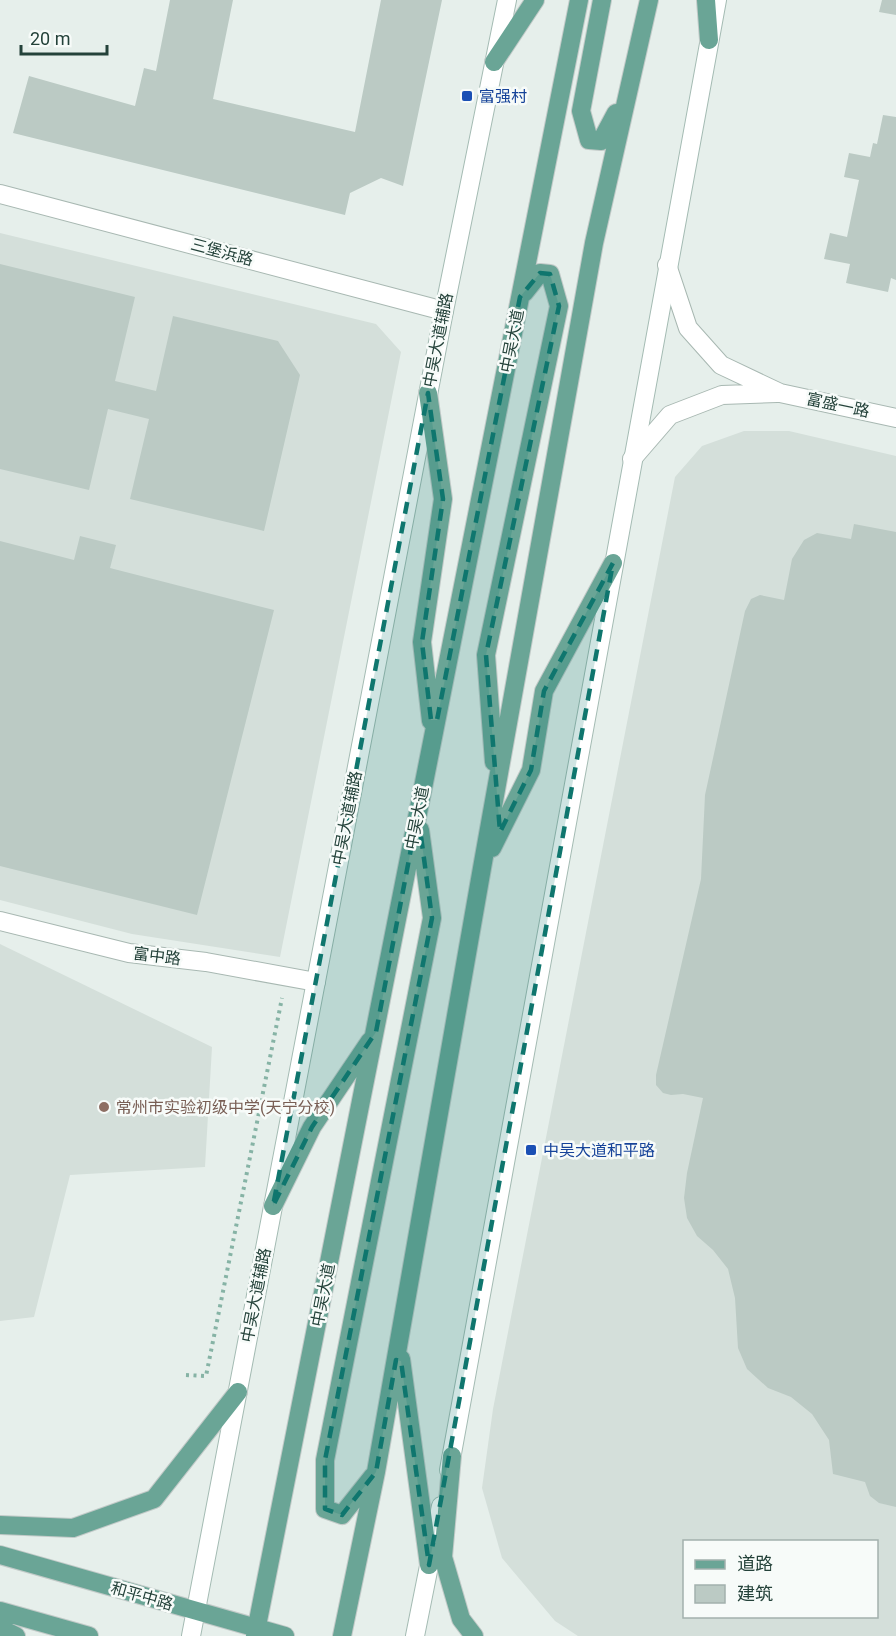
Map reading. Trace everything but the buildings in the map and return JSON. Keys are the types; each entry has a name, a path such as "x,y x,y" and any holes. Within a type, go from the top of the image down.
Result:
{"main road":[{"name":"中吴大道辅路","path":"191,1636 428,393 507,0"},
{"path":"494,62 536,0"},
{"name":"中吴大道","path":"255,1632 376,1032 579,0"},
{"path":"602,0 580,111 589,140 601,141 627,94"},
{"path":"342,1636 376,1472 594,243 650,0"},
{"path":"706,0 709,40"},
{"path":"414,1636 452,1456 717,0"},
{"name":"三堡浜路","path":"0,194 444,311"},
{"path":"667,265 688,328 721,365 780,393"},
{"path":"496,788 486,655 559,306 550,274 540,273 520,297"},
{"path":"428,393 442,499 422,642 433,739"},
{"path":"632,459 670,416 722,394 780,393"},
{"name":"富盛一路","path":"780,393 896,418"},
{"path":"482,868 531,770 543,691 613,563"},
{"path":"376,1472 342,1515 325,1509 325,1460 432,918 418,816"},
{"name":"富中路","path":"0,921 129,953 206,962 316,982"},
{"path":"273,1206 312,1127 376,1032"},
{"path":"399,1342 429,1565"},
{"path":"0,1526 73,1528 154,1499 238,1392"},
{"path":"452,1456 443,1557 461,1619 474,1636"},
{"name":"和平中路","path":"0,1555 196,1611 255,1632 285,1636"},
{"path":"0,1611 89,1636"},
{"path":"0,1628 16,1636"}],"path":[{"path":"186,1375 206,1376 282,994"}],"highlighted area":[{"path":"540,273 550,274 559,306 486,655 500,832 531,770 544,691 613,563 429,1565 401,1361 396,1360 376,1472 342,1515 325,1509 325,1460 432,918 420,829 415,828 376,1032 312,1127 273,1206 428,393 443,499 422,642 431,720 437,720 520,297"}],"shaded area":[{"path":"0,233 376,324 401,352 280,957 132,934 0,900"},
{"path":"744,431 789,431 896,456 896,1636 578,1636 555,1621 502,1558 482,1488 493,1409 675,477 702,446"},
{"name":"常州市实验初级中学(天宁分校)","path":"0,944 212,1047 205,1167 70,1175 34,1317 0,1321"}],"place":[{"name":"富强村","path":"467,96"},
{"name":"常州市实验初级中学(天宁分校)","path":"104,1107"},
{"name":"中吴大道和平路","path":"531,1150"}]}
